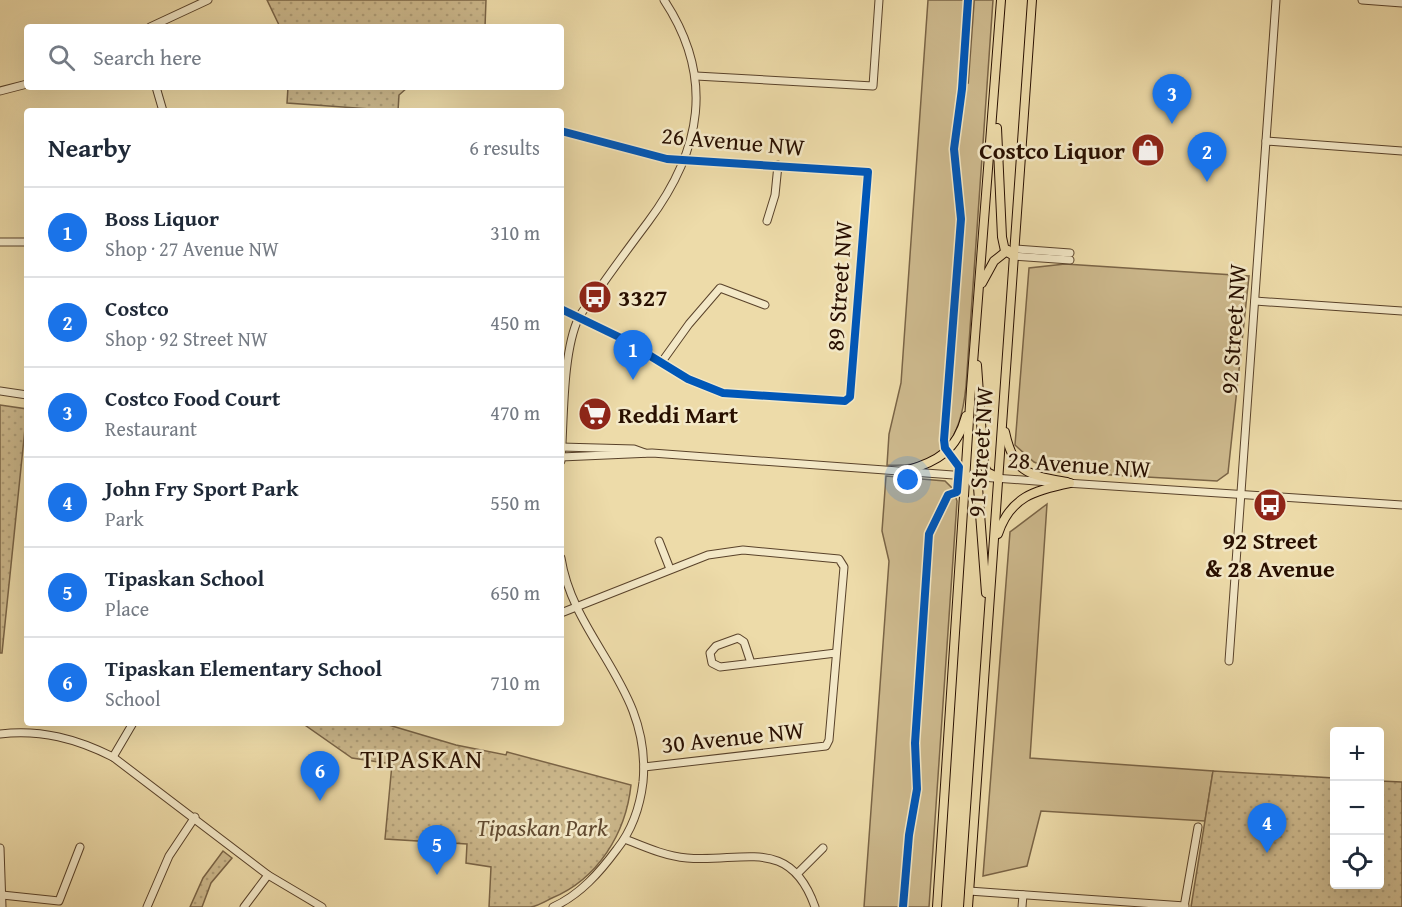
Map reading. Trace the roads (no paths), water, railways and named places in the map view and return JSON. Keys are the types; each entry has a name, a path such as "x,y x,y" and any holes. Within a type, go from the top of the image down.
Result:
{"main road":[{"name":"91 Street NW","path":"938,907 971,389 1001,0"},
{"name":"91 Street NW","path":"968,907 999,478 1011,252 1032,0"},
{"path":"977,315 986,273 1011,252 1002,237 995,89"},
{"path":"975,346 984,465 987,472 999,478"},
{"path":"905,471 932,463 948,452 964,425 971,389"},
{"path":"1002,421 1010,454 1020,468 1033,475 1070,483"},
{"path":"966,476 978,487 989,605"},
{"path":"993,548 1002,522 1012,505 1048,488 1070,483"}],"street":[{"path":"156,24 208,0"},
{"path":"564,418 567,374 579,317 650,219 685,160 696,122 696,76 688,45 678,20 664,0"},
{"path":"696,76 873,86 879,0"},
{"name":"92 Street NW","path":"1229,661 1276,0"},
{"path":"1362,0 1402,3"},
{"path":"0,91 24,85"},
{"path":"157,90 162,108"},
{"name":"26 Avenue NW","path":"564,132 667,159 868,172"},
{"path":"1266,141 1402,151"},
{"name":"26 Avenue NW","path":"767,221 775,195 778,165"},
{"name":"89 Street NW","path":"661,363 688,379 723,393 845,401 850,397 868,172"},
{"path":"0,242 24,242"},
{"path":"1011,252 1070,257"},
{"path":"564,310 661,363 689,324 720,288 765,305"},
{"path":"1255,301 1402,311"},
{"path":"0,391 24,395"},
{"name":"28 Avenue NW","path":"564,447 634,449 645,453"},
{"name":"28 Avenue NW","path":"564,457 645,453 1402,505"},
{"path":"659,541 670,568"},
{"path":"564,612 670,568 708,555 742,550 839,559 844,567 836,653 718,667 712,663 710,652 716,646 738,638 744,642 751,663"},
{"path":"553,907 564,902 600,872 625,839 642,796 644,766 641,736 629,698 578,608 564,572"},
{"name":"30 Avenue NW","path":"644,766 826,746 829,740 836,653"},
{"path":"113,757 131,726"},
{"path":"0,734 18,732 49,734 92,746 113,757 195,817 268,875 322,907"},
{"path":"147,907 169,856 195,817"},
{"path":"969,891 1185,906 1198,827"},
{"path":"625,839 673,857 698,859 740,855 764,857 798,873 814,904"},
{"path":"2,895 59,901 80,847"},
{"path":"0,848 2,907"},
{"path":"798,873 823,848"},
{"path":"244,907 268,875"},
{"path":"1022,907 1023,895"}],"waterway":[{"path":"968,83 974,0"}],"place":[{"name":"Costco Food Court","path":"1172,124"},
{"name":"Costco Liquor","path":"1148,150"},
{"name":"Costco","path":"1207,182"},
{"name":"3327","path":"595,297"},
{"name":"Boss Liquor","path":"633,380"},
{"name":"Reddi Mart","path":"595,414"},
{"name":"92 Street & 28 Avenue","path":"1270,505"},
{"name":"Tipaskan Elementary School","path":"320,801"},
{"name":"John Fry Sport Park","path":"1267,853"},
{"name":"Tipaskan School","path":"437,875"}],"district":[{"name":"TIPASKAN","path":"422,758"}],"park label":[{"name":"Tipaskan Park","path":"542,827"}]}
